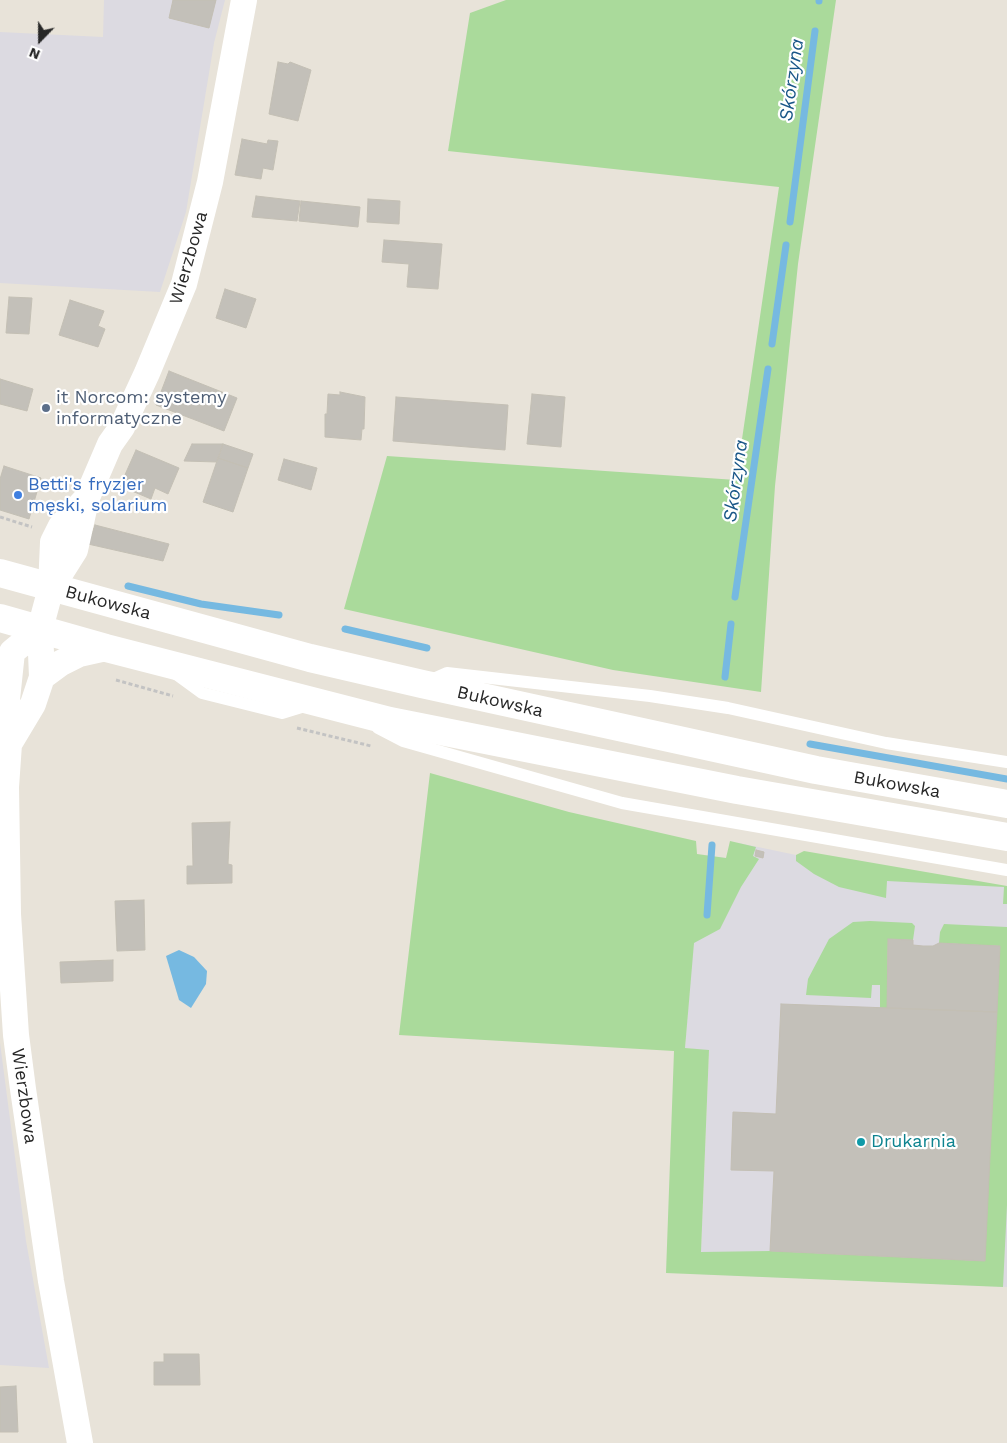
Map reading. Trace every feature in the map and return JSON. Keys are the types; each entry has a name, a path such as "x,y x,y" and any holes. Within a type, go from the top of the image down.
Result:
{"main road":[{"name":"Bukowska","path":"0,573 310,658 422,684 816,770 1007,804"},
{"name":"Bukowska","path":"0,618 106,648 347,711 737,790 1007,837"}],"street":[{"name":"Wierzbowa","path":"9,744 33,704 42,677 40,629 51,588 53,542 61,526 86,500 110,444 122,427 144,381 184,284 210,182 244,0"},
{"name":"Wierzbowa","path":"40,629 12,652 7,699 9,744 3,866 7,1001 16,1036 37,1192 80,1443"},
{"path":"42,677 79,654 106,648"}],"lane":[{"path":"422,684 447,673 650,696 728,708 886,743 1007,762"},
{"path":"347,711 403,742 606,799 1007,870"}],"path":[{"path":"0,517 40,530"},
{"path":"111,678 176,697"}],"shaded area":[{"path":"104,0 225,0 214,43 186,212 160,292 0,283 0,32 103,37"},
{"path":"739,843 796,855 1007,887 1007,1287 700,1274 709,1051 685,1048 700,855 726,858"},
{"path":"0,1043 26,1241 49,1368 0,1365"}],"green space":[{"path":"506,0 836,0 798,264 775,486 761,692 613,670 344,609 387,456 736,480 779,187 448,151 470,13"},
{"path":"430,773 569,812 696,841 697,854 726,858 730,841 756,847 753,856 759,859 741,887 720,929 694,943 685,1048 709,1050 701,1252 770,1251 984,1261 1000,946 939,943 940,932 944,924 1007,927 1007,1205 1003,1287 666,1273 674,1051 399,1035"},
{"path":"804,851 1007,886 1007,904 1003,904 1004,887 887,881 886,898 839,887 814,874 796,861 796,855"},
{"path":"853,922 912,923 915,926 913,940 888,939 887,1008 880,1008 880,985 872,985 871,998 806,995 808,979 829,939"}],"water":[{"path":"179,950 194,957 207,971 206,984 191,1008 179,1000 166,956"}],"building":[{"path":"173,0 216,0 209,28 169,18"},
{"path":"278,62 288,64 290,62 311,70 298,121 269,114"},
{"path":"242,139 267,144 268,140 278,141 273,170 263,168 261,179 235,175"},
{"path":"256,196 300,201 297,221 252,217"},
{"path":"368,199 400,201 399,224 367,222"},
{"path":"301,201 360,207 358,227 299,221"},
{"path":"384,240 442,244 438,289 407,287 409,264 382,262"},
{"path":"225,289 256,299 246,328 216,318"},
{"path":"9,297 32,298 29,334 6,333"},
{"path":"70,300 104,311 98,326 105,329 98,347 59,335"},
{"path":"169,371 237,398 224,431 156,405"},
{"path":"0,379 33,389 27,411 0,404"},
{"path":"340,392 365,397 364,429 362,429 361,440 325,437 325,414 327,414 328,394 340,395"},
{"path":"532,394 565,397 561,447 527,444"},
{"path":"396,397 508,405 505,450 393,441"},
{"path":"192,444 223,444 217,462 184,461"},
{"path":"223,444 253,454 248,468 218,458"},
{"path":"136,450 179,468 168,494 155,488 151,499 120,486"},
{"path":"218,458 248,468 233,512 203,502"},
{"path":"284,459 317,468 311,490 278,480"},
{"name":"Betti's fryzjer męski, solarium","path":"4,466 41,478 29,519 0,510 0,479"},
{"path":"95,525 169,544 163,561 88,544"},
{"path":"230,822 228,864 232,865 232,883 187,884 187,866 193,866 192,823"},
{"path":"756,850 764,852 763,858 755,856"},
{"path":"144,900 145,950 117,951 115,901"},
{"path":"888,939 913,940 913,945 923,946 933,946 939,943 1000,946 997,1012 887,1008"},
{"path":"113,960 113,981 61,983 60,962"},
{"name":"Drukarnia","path":"781,1004 997,1012 985,1261 770,1251 774,1171 731,1170 733,1112 776,1114"},
{"path":"164,1354 199,1354 200,1385 154,1385 154,1362 164,1362"},
{"path":"16,1386 18,1432 0,1432 0,1387"}],"waterway":[{"name":"Skórzyna","path":"790,222 815,31"},
{"name":"Skórzyna","path":"772,344 786,245"},
{"name":"Skórzyna","path":"735,597 768,369"},
{"path":"128,586 201,604 279,615"},
{"name":"Skórzyna","path":"725,677 731,624"},
{"path":"345,629 427,648"},
{"path":"810,744 1007,779"},
{"name":"Skórzyna","path":"707,915 712,845"}],"place":[{"name":"it Norcom: systemy informatyczne","path":"46,408"},
{"name":"Betti's fryzjer męski, solarium","path":"18,495"},
{"name":"Drukarnia","path":"861,1142"}]}
